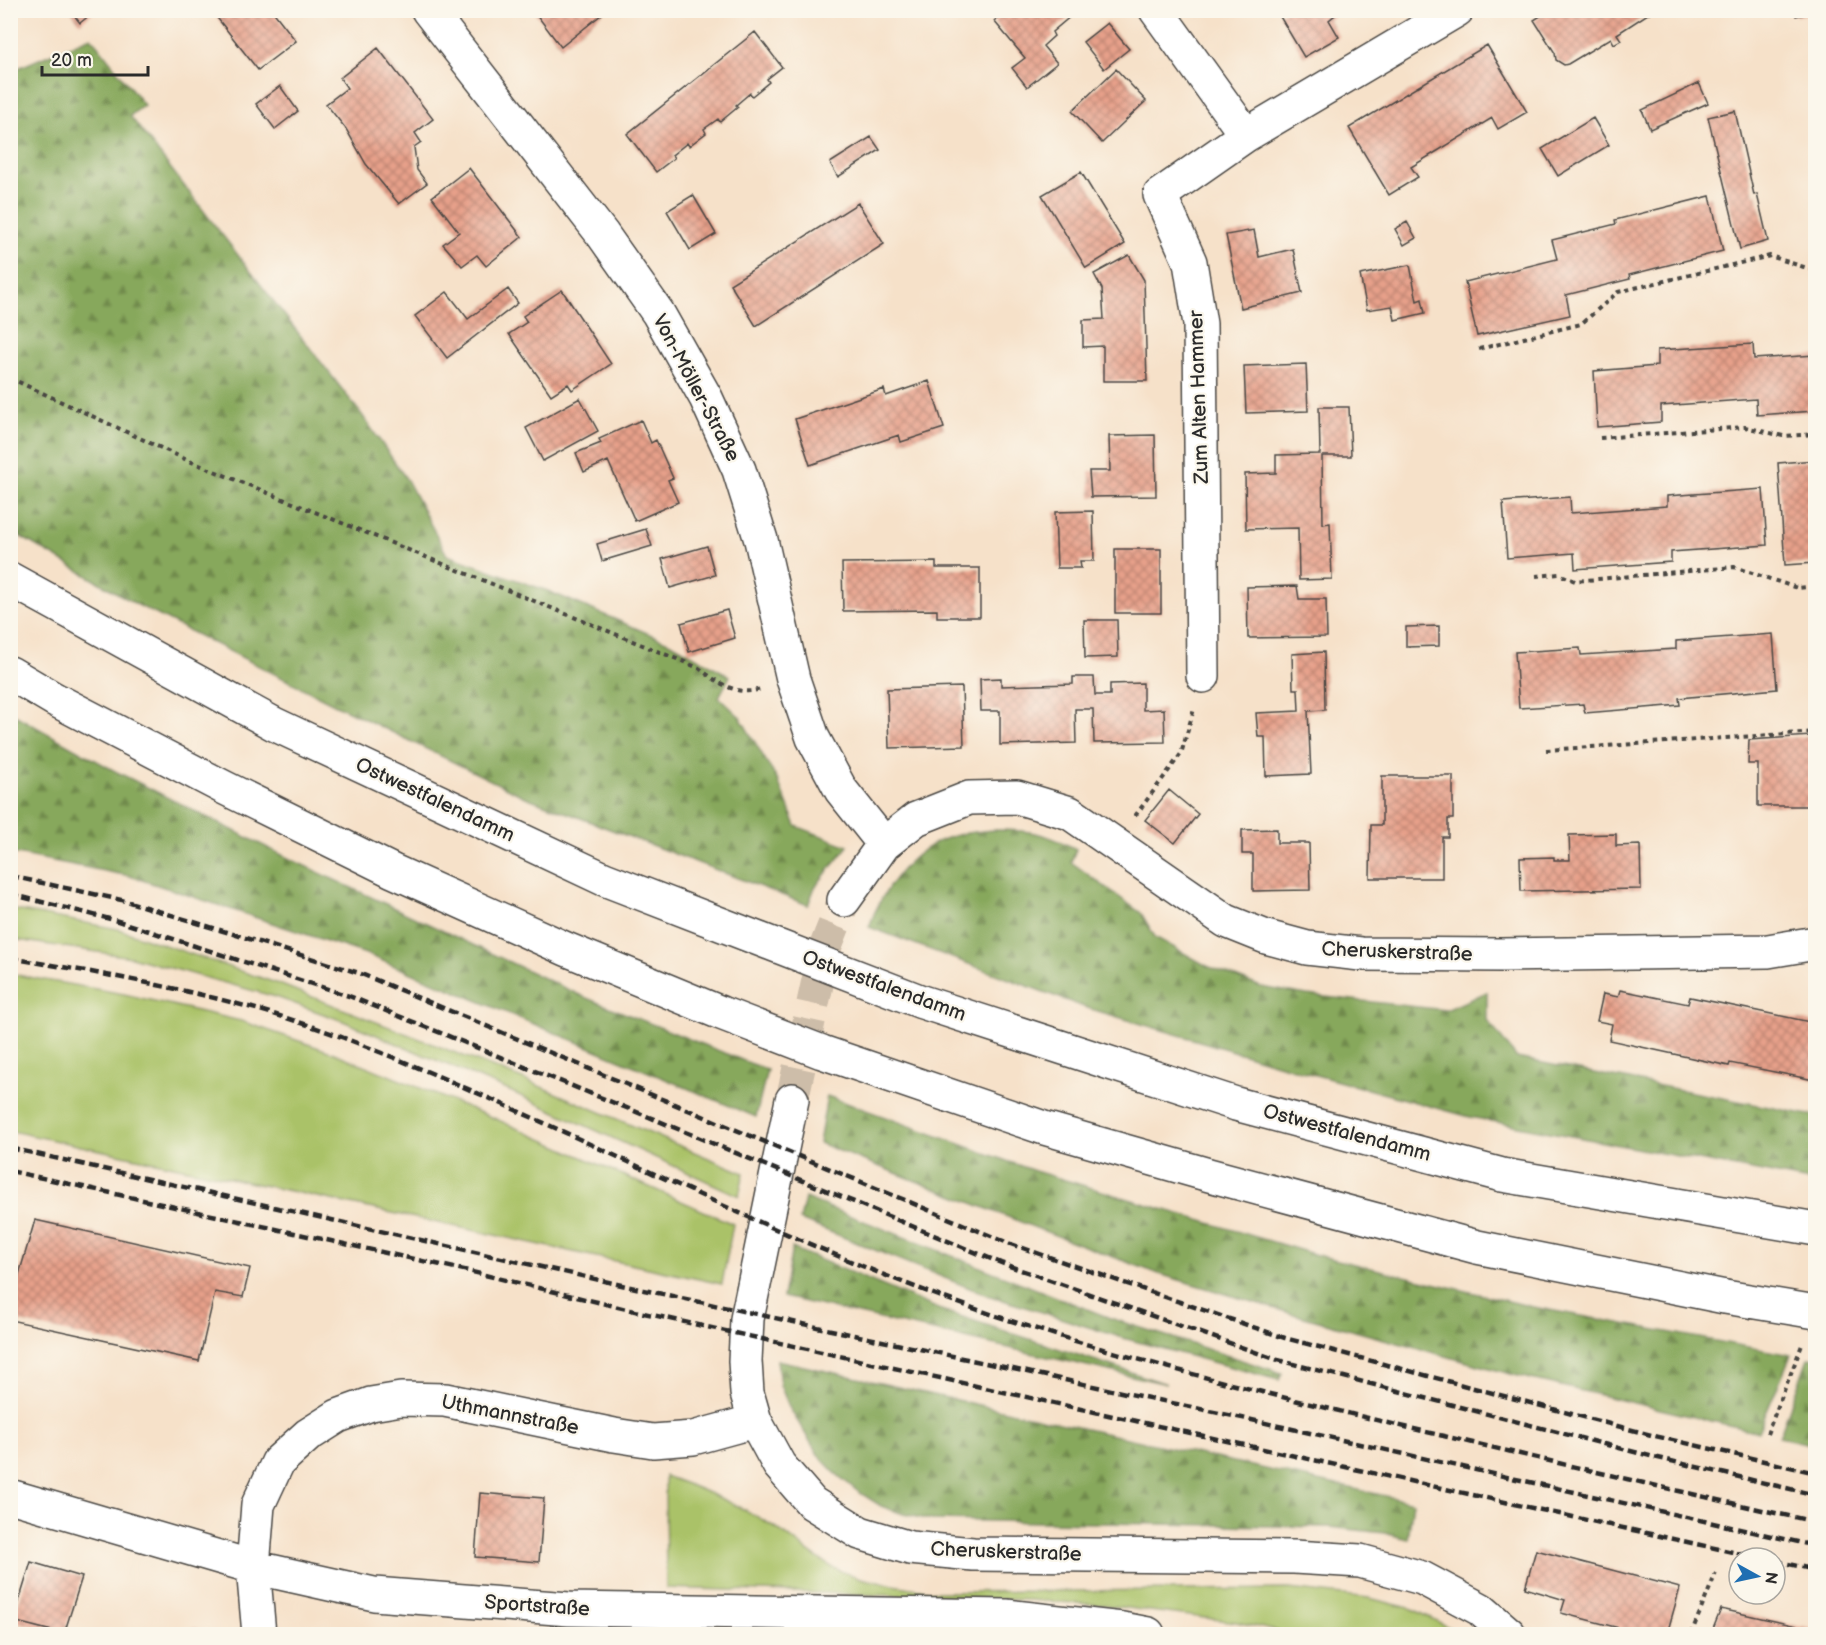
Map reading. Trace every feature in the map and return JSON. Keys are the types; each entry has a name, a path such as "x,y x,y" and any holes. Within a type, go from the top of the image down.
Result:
{"main road":[{"name":"Von-Möller-Straße","path":"428,10 603,235 658,313 706,398 739,470 761,540 793,679 813,738 841,790 884,844"},
{"path":"1156,10 1246,135"},
{"name":"Zum Alten Hammer","path":"1203,676 1200,324 1190,262 1160,195 1246,135 1457,10"},
{"name":"Ostwestfalendamm","path":"10,579 274,724 604,879 922,1002 1236,1104 1502,1175 1815,1229"},
{"path":"10,673 54,699 223,788 393,871 566,949 822,1052 1044,1128 1209,1175 1478,1247 1725,1297 1809,1326"},
{"name":"Cheruskerstraße","path":"844,900 884,844 916,819 969,798 1017,798 1070,813 1226,921 1266,937 1307,948 1361,954 1502,955 1768,951 1815,944"},
{"name":"Cheruskerstraße","path":"792,1100 747,1319 744,1361 747,1393 755,1421 779,1465 812,1503 860,1533 910,1548 974,1554 1294,1557 1360,1562 1422,1578 1480,1609 1509,1635"},
{"name":"Uthmannstraße","path":"259,1635 253,1567 258,1505 278,1462 308,1435 338,1416 371,1404 401,1399 445,1400 653,1441 693,1438 755,1421"},
{"name":"Sportstraße","path":"10,1496 253,1567 374,1594 569,1609 1006,1616 1122,1629 1148,1635"}],"path":[{"path":"1479,349 1581,324 1618,292 1770,256 1815,271"},
{"path":"10,378 187,460 699,668 717,682 735,690 756,691 793,679"},
{"path":"1600,438 1744,427 1783,436 1815,434"},
{"path":"1536,576 1559,573 1575,581 1734,567 1797,588 1815,586"},
{"path":"1114,844 1181,754 1203,676"},
{"path":"1545,750 1815,732"},
{"path":"1767,1434 1809,1326"},
{"path":"1691,1635 1716,1573"}],"green space":[{"path":"91,37 144,105 130,116 362,415 407,480 447,555 548,591 673,644 730,676 719,697 740,717 778,781 796,826 848,846 815,887 808,905 523,796 136,604 11,531 11,71"},
{"path":"11,713 115,771 290,859 584,997 767,1070 756,1117 366,954 130,876 11,853"},
{"path":"996,830 1038,834 1076,849 1071,862 1141,913 1155,937 1207,966 1261,987 1307,995 1446,1010 1487,992 1487,1020 1517,1058 1815,1116 1815,1182 1470,1117 1301,1071 1084,1007 869,927 881,899 890,886 911,861 923,851 956,835"},
{"path":"10,909 118,929 279,984 520,1078 744,1173 739,1196 512,1092 343,1021 276,997 131,957 11,939"},
{"path":"11,974 124,994 241,1021 334,1053 496,1119 733,1224 722,1284 11,1131"},
{"path":"827,1096 1035,1171 1317,1255 1533,1307 1791,1355 1758,1432 1518,1376 1293,1314 1159,1274 819,1143"},
{"path":"805,1198 1110,1318 1282,1373 1279,1380 1123,1338 987,1295 800,1220"},
{"path":"792,1248 941,1310 1167,1384 783,1297"},
{"path":"1808,1358 1815,1359 1815,1445 1779,1437"},
{"path":"777,1360 1413,1502 1408,1539 1384,1533 1329,1527 932,1520 903,1514 881,1506 857,1491 819,1456 790,1409 780,1385"},
{"path":"665,1476 747,1511 834,1568 884,1583 937,1592 1289,1589 1369,1598 1413,1609 1462,1634 1290,1634 1236,1622 1104,1605 1028,1600 666,1588"}],"building":[{"path":"70,10 96,10 80,23"},
{"path":"211,10 272,10 296,41 258,70"},
{"path":"533,10 607,10 561,47"},
{"path":"1006,10 1078,10 1052,32 1054,36 1043,46 1057,63 1027,87 1012,68 1025,58 994,21"},
{"path":"1286,10 1332,10 1335,15 1329,20 1339,37 1304,57 1279,15"},
{"path":"1550,10 1654,10 1617,34 1621,40 1614,44 1611,38 1564,65 1556,60 1555,53 1534,20"},
{"path":"1794,10 1816,10 1816,12 1796,16"},
{"path":"1107,23 1129,49 1104,69 1083,42"},
{"path":"755,32 782,67 767,79 769,82 752,96 750,93 720,122 718,119 704,129 706,133 689,146 687,143 672,155 674,158 656,172 627,134"},
{"path":"1487,45 1527,112 1498,129 1492,118 1411,167 1418,177 1389,195 1349,128"},
{"path":"378,48 433,119 415,133 421,142 414,147 417,170 427,183 399,204 366,164 346,129 326,104 347,88 340,78"},
{"path":"1116,69 1146,101 1102,143 1072,111"},
{"path":"1699,83 1708,103 1650,129 1642,110"},
{"path":"280,86 298,111 275,129 256,104"},
{"path":"1735,111 1754,195 1757,194 1768,241 1740,249 1708,117"},
{"path":"1593,118 1609,145 1558,176 1542,149"},
{"path":"871,137 880,150 838,177 830,163"},
{"path":"469,168 522,237 486,266 477,255 462,266 443,244 459,232 432,197"},
{"path":"1081,172 1125,244 1086,268 1042,195"},
{"path":"693,195 716,234 690,250 667,211"},
{"path":"1710,196 1723,251 1629,275 1630,279 1566,295 1570,315 1477,336 1465,282 1557,259 1552,240 1616,224 1615,220"},
{"path":"858,203 884,244 756,326 730,284"},
{"path":"1407,222 1416,238 1404,245 1395,229"},
{"path":"1254,230 1259,257 1293,249 1302,293 1241,308 1226,235"},
{"path":"1129,255 1144,280 1147,381 1103,381 1103,346 1083,347 1083,320 1104,319 1102,289 1094,274"},
{"path":"1410,265 1417,301 1422,299 1425,313 1395,320 1392,306 1367,310 1360,275"},
{"path":"508,289 518,303 447,358 415,316 447,292 468,319"},
{"path":"562,290 611,364 572,390 568,384 551,395 509,334 527,322 523,316"},
{"path":"1753,344 1754,359 1815,355 1815,411 1757,415 1756,399 1661,406 1661,422 1597,427 1594,371 1657,366 1657,350"},
{"path":"1306,364 1308,411 1246,413 1244,366"},
{"path":"929,381 944,428 901,442 899,435 810,465 795,419 884,389 886,396"},
{"path":"580,398 598,431 543,461 526,428"},
{"path":"1319,407 1349,407 1351,456 1322,456 1323,524 1330,523 1332,579 1299,580 1298,528 1246,529 1245,474 1276,473 1276,455 1320,454"},
{"path":"641,420 651,443 656,440 673,478 668,480 678,502 635,521 608,461 584,472 576,453 601,443 599,439"},
{"path":"1155,435 1156,496 1091,497 1089,471 1110,471 1109,436"},
{"path":"1815,460 1815,563 1785,565 1778,463"},
{"path":"1763,489 1767,545 1671,552 1671,562 1575,569 1574,553 1507,558 1503,502 1570,497 1571,513 1667,506 1667,496"},
{"path":"1093,511 1094,561 1080,561 1081,568 1057,568 1055,512"},
{"path":"646,529 652,546 602,561 597,544"},
{"path":"707,546 715,575 670,588 662,559"},
{"path":"1115,549 1161,549 1161,613 1115,613"},
{"path":"936,562 936,568 980,568 980,617 937,617 937,610 843,611 842,563"},
{"path":"1297,586 1299,599 1326,599 1327,637 1248,638 1247,587"},
{"path":"727,610 735,638 689,652 681,623"},
{"path":"1084,620 1117,620 1118,657 1085,658"},
{"path":"1439,626 1439,646 1406,647 1406,627"},
{"path":"1773,634 1777,689 1679,698 1680,705 1585,713 1583,704 1519,708 1515,652 1580,648 1581,655 1676,649 1676,641"},
{"path":"1324,652 1325,710 1308,711 1311,774 1266,776 1265,737 1258,737 1256,713 1299,711 1298,689 1293,689 1292,654"},
{"path":"1073,677 1094,677 1095,695 1110,695 1110,684 1143,683 1143,710 1164,709 1165,742 1094,743 1093,709 1075,709 1076,743 1000,745 1000,711 981,711 980,679 1001,678 1001,686 1073,684"},
{"path":"962,687 964,746 889,748 887,689"},
{"path":"1812,736 1811,764 1815,764 1815,806 1758,806 1758,764 1748,764 1749,740"},
{"path":"1382,776 1453,776 1453,819 1448,819 1448,837 1442,837 1442,878 1370,878 1371,825 1382,825"},
{"path":"1169,790 1198,814 1175,843 1145,820"},
{"path":"1277,829 1277,843 1309,843 1310,890 1253,891 1253,854 1242,854 1242,830"},
{"path":"1616,834 1616,846 1640,845 1641,889 1521,891 1520,858 1554,857 1554,860 1570,860 1569,835"},
{"path":"1620,990 1688,1004 1690,997 1815,1023 1814,1080 1730,1063 1729,1066 1609,1040 1612,1024 1597,1021 1603,994 1618,997"},
{"path":"35,1220 250,1268 243,1297 215,1292 199,1361 10,1320 10,1305"},
{"path":"480,1493 544,1498 539,1562 475,1557"},
{"path":"1536,1550 1680,1588 1667,1634 1642,1634 1561,1613 1565,1600 1525,1588"},
{"path":"31,1562 82,1577 64,1634 13,1621"},
{"path":"1721,1609 1815,1630 1815,1634 1711,1634"},
{"path":"198,1628 198,1634 154,1634 154,1633"},
{"path":"596,1632 652,1632 652,1634 596,1634"}],"tunnel":[{"path":"792,1100 825,948 844,900"}],"railway":[{"path":"10,876 126,901 359,973 1008,1243 1285,1338 1655,1436 1816,1473"},
{"path":"10,894 118,921 349,996 1001,1263 1278,1360 1654,1457 1816,1495"},
{"path":"10,958 137,981 221,1000 263,1011 344,1038 494,1100 715,1202 863,1267 995,1316 1052,1334 1281,1397 1816,1522"},
{"path":"10,1148 644,1290 1261,1422 1816,1546"},
{"path":"10,1171 464,1270 639,1312 1727,1551"},
{"path":"1787,1564 1816,1570"}]}
